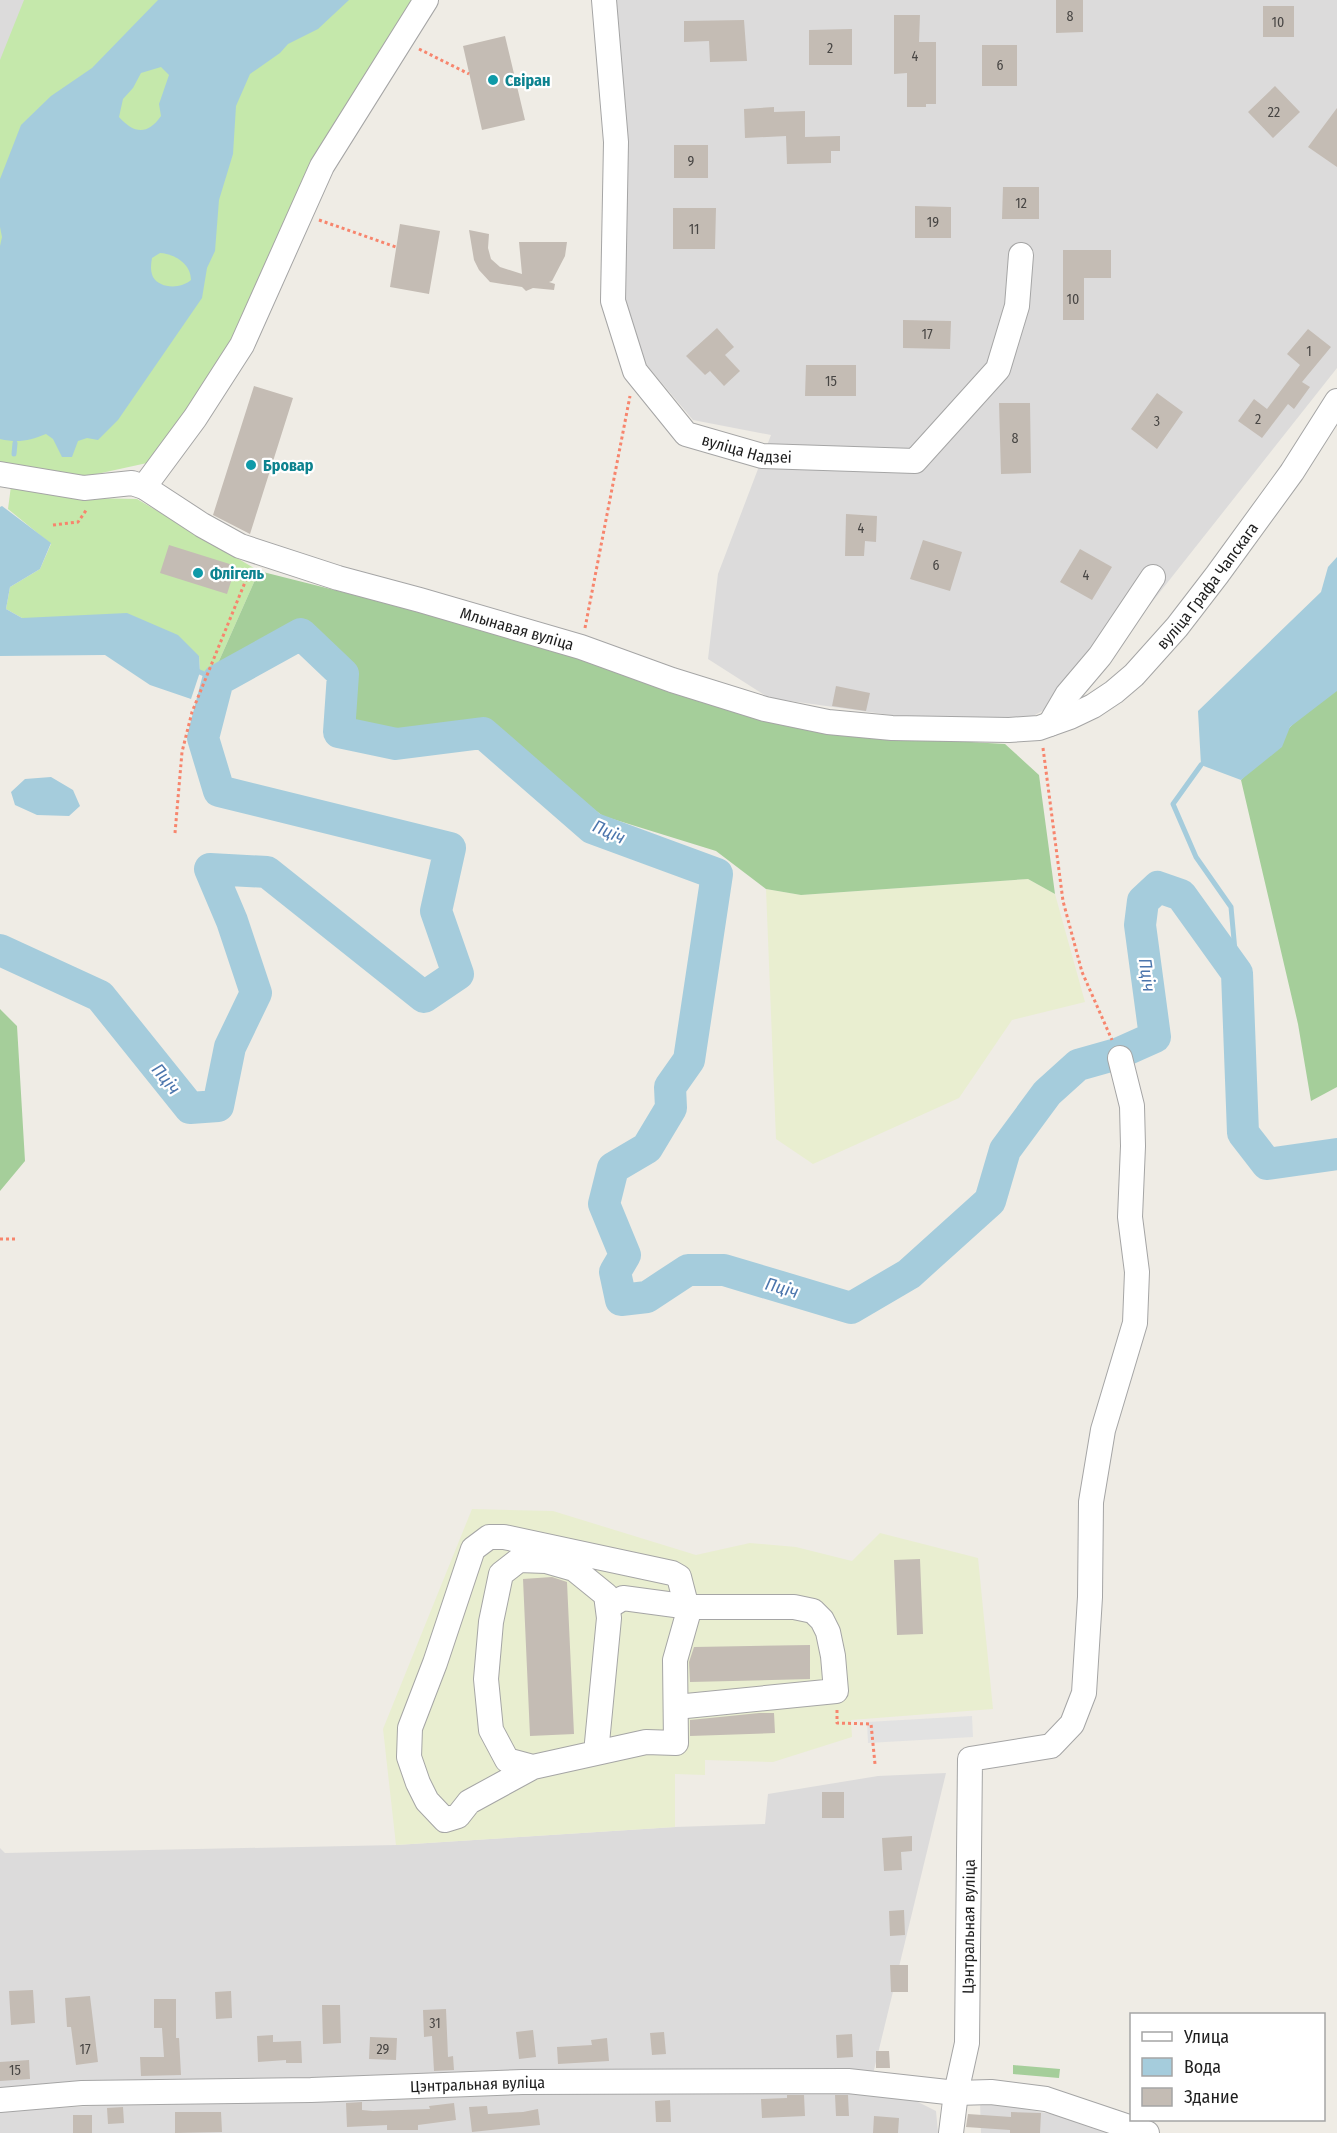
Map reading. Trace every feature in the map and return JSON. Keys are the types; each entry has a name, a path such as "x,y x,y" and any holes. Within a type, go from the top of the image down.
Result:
{"street":[{"path":"144,487 195,418 242,345 322,166 426,0"},
{"name":"вуліца Надзеі","path":"604,0 616,142 613,301 635,371 686,434 762,456 915,461 998,369 1017,306 1021,255"},
{"name":"вуліца Графа Чапскага","path":"1045,726 1092,706 1114,692 1134,675 1163,643 1217,575 1292,472 1337,401"},
{"name":"Млынавая вуліца","path":"5,475 84,488 132,483 144,487 202,525 240,546 338,578 581,647 672,680 765,709 828,722 892,728 957,730 1045,726"},
{"path":"1045,726 1067,695 1100,656 1153,577"},
{"name":"Цэнтральная вуліца","path":"951,2133 966,2043 970,1759 1051,1746 1072,1724 1084,1693 1090,1597 1092,1502 1103,1430 1135,1323 1137,1272 1131,1217 1132,1106 1117,1053"},
{"path":"489,1537 504,1537 672,1573 679,1577 686,1604 690,1607 675,1659 676,1743 646,1742 533,1767 469,1802 458,1816 445,1820 427,1801 409,1757 410,1728 435,1663 473,1549 489,1537"},
{"path":"533,1767 507,1760 491,1730 486,1679 491,1622 501,1574 519,1560 546,1561 574,1569 606,1595 609,1618 596,1753"},
{"path":"608,1607 623,1598 690,1607 794,1606 813,1611 822,1620 828,1632 833,1656 836,1691 676,1707"},
{"name":"Цэнтральная вуліца","path":"0,2100 82,2093 311,2090 522,2082 848,2080 956,2093 991,2092 1046,2098 1147,2133"}],"path":[{"path":"402,39 469,74"},
{"path":"301,214 396,247"},
{"path":"581,647 635,371"},
{"path":"53,525 78,522 91,502 94,488"},
{"path":"175,833 182,752 192,712 257,551"},
{"path":"1045,726 1044,748 1063,901 1082,972 1117,1053"},
{"path":"0,1239 17,1239"},
{"path":"837,1711 837,1723 871,1724 875,1764"}],"shaded area":[{"path":"0,0 31,0 0,130"},
{"path":"612,0 1337,0 1337,368 1092,678 1051,706 1019,724 948,723 769,698 708,659 718,574 771,435 693,420 644,362 624,297"},
{"path":"972,1716 973,1737 868,1743 867,1722"},
{"path":"946,1773 873,2074 0,2092 0,1848 5,1853 396,1845 675,1827 765,1824 768,1794 878,1776"},
{"path":"847,2090 902,2094 936,2111 938,2133 0,2133 0,2111 164,2102 451,2093"},
{"path":"980,2101 1095,2122 1122,2133 981,2133"}],"green space":[{"path":"24,0 419,0 237,339 196,401 147,463 83,477 0,464 0,60"},
{"path":"11,486 85,498 137,499 259,571 215,670 200,672 199,656 22,618 6,609 10,587 40,569 51,544 8,509"},
{"path":"259,571 577,651 884,737 1005,744 1039,775 1055,894 1028,879 801,895 766,889 716,851 603,816 484,729 397,740 345,728 351,675 301,630 221,674 215,670"},
{"path":"1337,684 1337,1087 1311,1101 1298,1024 1241,780 1290,727"},
{"path":"1028,879 1055,894 1085,1002 1012,1020 959,1098 813,1164 776,1139 766,889 801,895"},
{"path":"0,1009 17,1026 25,1161 0,1191"},
{"path":"472,1509 553,1511 696,1555 750,1543 796,1547 852,1561 880,1533 978,1558 993,1709 851,1720 852,1737 773,1762 705,1760 705,1775 675,1774 675,1827 396,1845 383,1729"},
{"path":"1013,2065 1060,2069 1059,2078 1013,2074"}],"water":[{"path":"158,0 349,0 318,29 288,44 280,53 250,74 236,106 233,154 219,200 215,251 207,268 202,298 118,420 98,440 87,438 78,441 72,457 62,457 53,439 46,434 23,441 0,439 0,246 2,237 0,179 21,125 51,96 92,68","holes":["161,67 169,75 159,104 161,116 146,129 130,127 119,117 123,99 133,88 141,73","160,253 171,255 181,261 188,269 191,280 176,286 165,286 156,281 152,274 151,263 152,258"]},
{"path":"2,506 51,543 40,569 10,587 6,609 22,618 127,613 178,635 199,656 200,672 191,699 150,685 105,655 0,656 0,507"},
{"path":"1337,557 1337,691 1290,727 1282,747 1241,780 1201,765 1198,711 1321,592 1328,567"},
{"path":"51,777 73,790 80,806 69,816 37,815 15,805 11,792 25,779"}],"building":[{"path":"1056,0 1083,0 1083,32 1056,33"},
{"path":"1263,6 1294,6 1294,37 1263,37"},
{"path":"894,15 920,15 919,42 936,42 936,104 926,104 926,107 907,107 907,73 894,74"},
{"path":"744,20 747,61 710,62 709,41 684,42 684,21"},
{"path":"852,29 852,65 809,65 809,30"},
{"path":"505,36 525,120 482,130 463,46"},
{"path":"982,45 1017,45 1017,86 982,86"},
{"path":"1275,86 1300,112 1273,138 1248,112"},
{"path":"774,107 774,112 805,111 805,137 840,136 840,151 831,151 831,163 787,164 786,136 745,138 744,109"},
{"path":"1337,108 1337,167 1308,147"},
{"path":"674,145 708,145 708,178 674,178"},
{"path":"1003,187 1039,187 1039,219 1002,219"},
{"path":"915,206 951,207 951,238 915,238"},
{"path":"673,208 716,208 715,249 673,249"},
{"path":"400,224 440,231 429,294 390,287"},
{"path":"469,230 489,234 488,248 491,259 500,267 522,274 519,242 567,242 565,256 552,281 549,282 555,284 554,290 533,288 526,291 522,287 490,282 479,270 474,260"},
{"path":"1063,250 1111,250 1111,278 1084,278 1084,320 1063,320"},
{"path":"903,320 951,321 950,349 903,348"},
{"path":"717,328 734,347 725,355 740,371 724,386 710,371 705,375 686,356"},
{"path":"1308,329 1331,347 1302,382 1310,387 1294,409 1288,404 1262,438 1238,421 1254,399 1267,409 1300,365 1287,354"},
{"path":"806,365 856,365 856,396 805,396"},
{"path":"254,386 293,398 250,534 213,515"},
{"path":"1157,393 1183,412 1157,449 1131,429"},
{"path":"999,403 1030,403 1031,473 1001,474"},
{"path":"846,514 877,516 876,542 865,541 864,556 845,556"},
{"path":"923,540 962,552 950,591 910,579"},
{"path":"169,545 236,566 227,594 160,573"},
{"path":"1080,549 1112,567 1092,600 1060,582"},
{"path":"836,686 870,693 866,711 832,706"},
{"path":"920,1559 923,1634 897,1635 894,1560"},
{"path":"552,1577 567,1582 574,1734 530,1736 523,1579"},
{"path":"810,1645 810,1679 690,1682 689,1662 694,1647"},
{"path":"774,1713 775,1733 690,1736 690,1720"},
{"path":"822,1792 844,1792 844,1818 822,1818"},
{"path":"912,1836 912,1851 901,1852 902,1870 884,1871 882,1838"},
{"path":"904,1910 905,1935 890,1936 889,1911"},
{"path":"890,1965 908,1965 908,1992 891,1992"},
{"path":"33,1990 35,2023 11,2025 9,1991"},
{"path":"231,1991 232,2018 216,2019 215,1992"},
{"path":"90,1996 98,2062 76,2065 71,2027 67,2027 65,1998"},
{"path":"154,1999 176,1999 176,2038 179,2038 181,2075 141,2076 140,2057 164,2057 162,2028 154,2028"},
{"path":"322,2005 340,2005 341,2043 323,2044"},
{"path":"446,2009 448,2057 453,2056 454,2070 434,2071 432,2036 424,2037 423,2010"},
{"path":"533,2030 536,2057 519,2059 516,2032"},
{"path":"664,2032 666,2054 652,2055 650,2033"},
{"path":"852,2034 853,2057 837,2058 836,2035"},
{"path":"273,2035 273,2042 301,2041 302,2063 286,2063 286,2060 258,2062 257,2036"},
{"path":"370,2037 397,2038 396,2060 369,2059"},
{"path":"607,2038 609,2061 558,2064 557,2047 592,2045 591,2040"},
{"path":"876,2051 889,2051 890,2068 876,2068"},
{"path":"29,2060 30,2079 0,2081 0,2062"},
{"path":"787,2095 804,2095 805,2116 762,2118 761,2099 787,2098"},
{"path":"835,2095 848,2095 849,2116 836,2116"},
{"path":"670,2100 671,2122 656,2122 655,2101"},
{"path":"362,2102 362,2110 373,2111 430,2109 429,2106 454,2103 456,2120 418,2125 418,2130 387,2130 387,2125 347,2127 346,2103"},
{"path":"487,2106 488,2114 538,2109 540,2125 472,2132 469,2107"},
{"path":"123,2107 124,2123 108,2124 107,2108"},
{"path":"175,2112 221,2112 222,2132 175,2133"},
{"path":"1011,2112 1041,2113 1040,2133 1010,2133 1010,2130 966,2127 968,2114 1011,2117"},
{"path":"73,2115 92,2115 92,2133 73,2133"},
{"path":"874,2116 899,2118 898,2133 873,2133"}],"waterway":[{"path":"14,454 15,443"},
{"name":"Пціч","path":"0,950 100,996 190,1108 218,1106 230,1047 256,993 232,921 210,869 267,872 424,997 458,974 436,911 450,848 219,791 203,738 218,680 301,634 343,674 339,732 396,744 483,733 592,828 717,874 689,1060 670,1087 671,1108 647,1148 613,1168 604,1204 625,1255 615,1272 621,1300 647,1297 688,1270 724,1270 851,1308 909,1274 990,1201 1005,1150 1047,1093 1078,1065 1117,1054 1155,1037 1140,925 1143,901 1158,887 1181,895 1237,973 1243,1133 1267,1164 1337,1154"},
{"path":"195,670 218,680"},
{"path":"1201,765 1173,804 1196,857 1231,907 1237,973"}],"place":[{"name":"Свіран","path":"493,80"},
{"name":"Бровар","path":"251,465"},
{"name":"Флігель","path":"198,573"}]}
